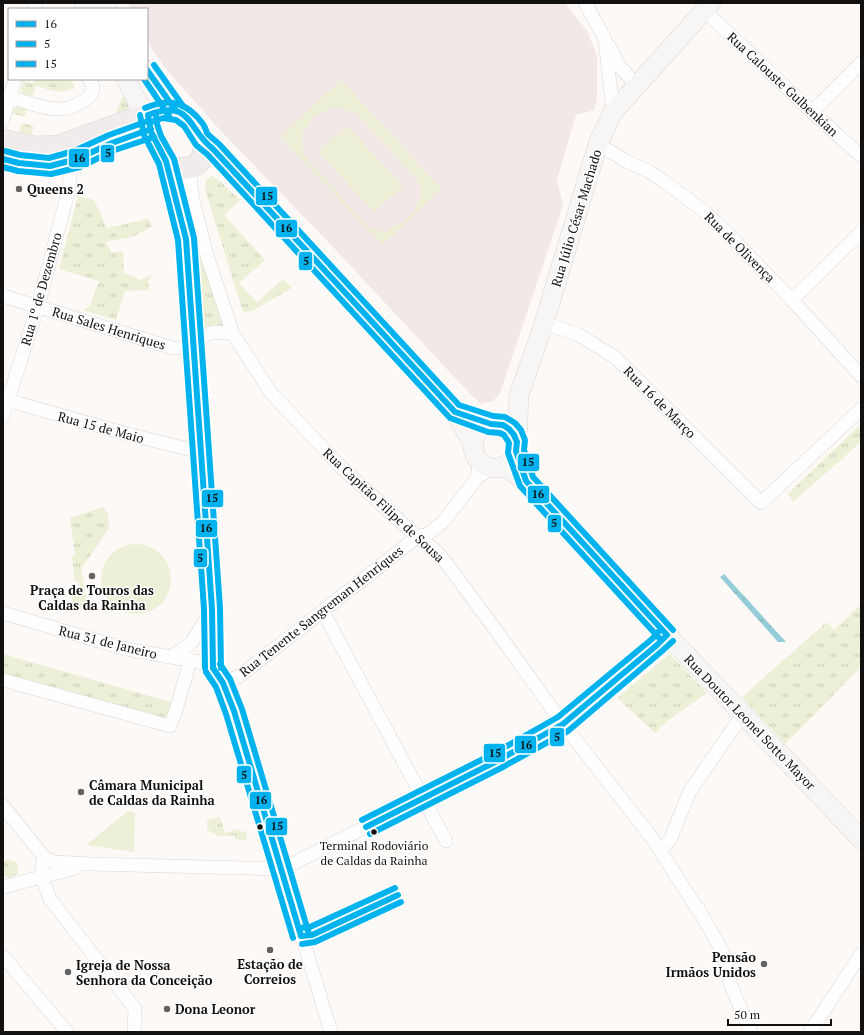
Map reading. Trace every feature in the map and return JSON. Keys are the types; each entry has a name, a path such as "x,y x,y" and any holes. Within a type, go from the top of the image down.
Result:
{"main road":[{"name":"Rua Júlio César Machado","path":"519,395 544,323 598,144 613,112 708,7"},
{"path":"148,71 176,111"},
{"path":"126,80 148,121 161,153 166,161 176,168 194,165 235,174"},
{"path":"3,159 19,163 50,166 71,160 148,121 162,110 182,113 199,132 203,144 202,156 194,165"},
{"path":"3,140 36,147 58,146 130,119 135,118 148,121"},
{"name":"Rua Doutor Leonel Sotto Mayor","path":"202,138 455,412 485,464 526,481 667,634 861,839"},
{"path":"493,424 519,395"},
{"path":"517,446 514,435 510,429 503,425 493,424 484,427 478,432 475,438 485,464 509,462 514,457 517,446 519,395"},
{"name":"Rua Doutor Leonel Sotto Mayor","path":"455,412 493,424"},
{"name":"Rua Doutor Leonel Sotto Mayor","path":"517,446 526,481"}],"street":[{"path":"585,3 620,67 630,78 642,81"},
{"name":"Rua Calouste Gulbenkian","path":"708,7 812,112 861,156"},
{"path":"605,39 613,112"},
{"path":"812,112 861,63"},
{"path":"3,120 15,80"},
{"path":"10,97 52,109 64,110 86,100 92,94 93,86 90,80"},
{"name":"Rua de Olivença","path":"598,144 626,161 648,171 704,212 727,233 792,300 861,376"},
{"name":"Rua 1º de Dezembro","path":"3,416 5,400 38,306 69,189 71,160"},
{"path":"166,161 186,239 212,609 213,668 223,683 234,711 331,1032"},
{"name":"Rua Capitão Filipe de Sousa","path":"194,165 193,201 208,259 233,334 271,393 340,466 417,537 435,550 444,560 563,724 660,850 699,911 724,955 731,986 751,1032"},
{"path":"792,300 861,232"},
{"name":"Rua Sales Henriques","path":"3,296 173,348 193,348"},
{"name":"Rua 16 de Março","path":"544,323 579,335 616,358 761,503 861,409"},
{"path":"193,348 204,336 217,331 233,334"},
{"name":"Rua 15 de Maio","path":"5,400 120,432 200,452"},
{"name":"Rua Tenente Sangreman Henriques","path":"223,683 241,675 417,537 428,534 443,522 485,464"},
{"path":"170,657 184,649 192,642 212,609"},
{"path":"323,612 446,841"},
{"name":"Rua 31 de Janeiro","path":"3,613 126,649 190,661 213,668"},
{"path":"3,806 44,857 54,862 282,869 524,747 563,724 657,645 667,634"},
{"path":"3,680 170,726 190,661"},
{"path":"660,850 670,840 690,791 743,714"},
{"path":"44,857 41,876 50,898 120,988 134,1009 134,1032"},
{"path":"3,887 90,864"},
{"path":"812,1031 861,954"},
{"path":"3,956 68,1032"}],"shaded area":[{"path":"127,3 565,3 587,31 597,56 597,100 594,110 576,115 557,180 563,205 500,393 493,401 481,404 472,396 332,246 219,129 166,69 148,43 148,8 130,8"}],"green space":[{"path":"35,80 71,80 74,88 59,91 36,86 33,96 22,95 21,91 23,81 33,84"},
{"path":"341,80 442,189 382,245 280,136","holes":["336,107 355,113 416,177 422,193 414,211 403,222 385,232 368,227 303,154 302,134 313,117"]},
{"path":"122,97 128,97 131,104 124,114 119,115 116,110"},
{"path":"20,105 27,107 25,117 11,113 14,108"},
{"path":"24,123 34,127 30,137 18,134"},
{"path":"347,126 403,186 374,212 318,152"},
{"path":"212,176 221,182 240,200 224,215 265,260 239,283 257,302 283,279 292,288 252,311 243,312 205,189 206,180"},
{"path":"172,178 183,180 225,326 204,327 197,330"},
{"path":"78,196 94,200 107,228 148,219 152,226 132,237 105,242 112,253 123,251 124,273 140,280 152,275 148,281 149,290 125,291 116,320 83,310 90,306 99,281 59,269"},
{"path":"861,424 861,442 793,502 788,494"},
{"path":"104,507 108,515 109,528 81,569 89,612 73,605 71,593 81,591 79,582 75,582 72,557 75,555 70,518"},
{"path":"136,544 149,547 161,554 168,566 171,579 168,592 161,604 149,611 136,614 123,611 111,604 104,592 101,579 104,566 111,554 123,547"},
{"path":"861,604 861,667 785,744 742,697 827,622 834,630"},
{"path":"3,654 171,702 166,718 3,673"},
{"path":"670,654 707,693 667,721 655,733 617,698"},
{"path":"128,811 135,813 134,852 86,845"},
{"path":"220,817 225,833 239,829 240,833 246,831 247,840 235,839 235,835 223,836 210,832 207,829 207,820"},
{"path":"12,860 18,865 18,873 11,878 3,876 3,862"}],"water":[{"path":"724,574 786,642 778,642 720,577"}],"transit line":[{"name":"15","path":"154,65 183,106"},
{"name":"16","path":"148,71 176,111"},
{"name":"5","path":"145,80 169,116"},
{"name":"15","path":"145,108 162,103 170,103 177,104 191,111 203,124 207,133 219,144 459,405 493,416 505,417 515,423 521,430 525,440 524,450 533,477 673,630"},
{"name":"16","path":"148,115 173,110 181,113 187,118 205,141 455,412 491,424 503,425 509,429 517,442 516,451 526,481 667,635"},
{"name":"5","path":"140,115 144,135 159,164 178,240 204,609 205,668"},
{"name":"16","path":"148,115 151,132 166,161 186,239 212,609 213,668"},
{"name":"15","path":"156,115 161,136 174,159 194,238 220,608 221,668"},
{"name":"5","path":"151,122 163,118 176,120 184,126 196,145 208,155 450,418 488,432 500,433 504,435 509,443 508,453 520,486 661,640"},
{"name":"15","path":"5,151 20,155 49,158 74,151 109,135 148,121"},
{"name":"16","path":"3,159 19,163 50,166 77,159 112,143 151,129"},
{"name":"5","path":"3,167 18,171 51,174 80,167 115,150 154,137"},
{"name":"15","path":"362,820 493,754 558,717 652,639 661,629"},
{"name":"16","path":"366,827 497,761 563,724 667,635"},
{"name":"5","path":"370,834 501,768 568,731 673,641"},
{"name":"15","path":"220,664 230,679 242,709 309,934"},
{"name":"16","path":"213,668 223,683 234,711 301,936"},
{"name":"5","path":"206,672 216,687 226,714 293,938"},
{"name":"15","path":"300,928 310,927 395,888"},
{"name":"16","path":"301,936 312,935 398,895"},
{"name":"5","path":"302,944 315,942 401,902"}],"place":[{"name":"Queens 2","path":"19,189"},
{"name":"Praça de Touros das Caldas da Rainha","path":"92,576"},
{"name":"Câmara Municipal de Caldas da Rainha","path":"81,792"},
{"name":"Terminal Rodoviário de Caldas da Rainha","path":"374,832"},
{"name":"Estação de Correios","path":"270,950"},
{"name":"Pensão Irmãos Unidos","path":"764,964"},
{"name":"Igreja de Nossa Senhora da Conceição","path":"68,972"},
{"name":"Dona Leonor","path":"167,1009"}]}
